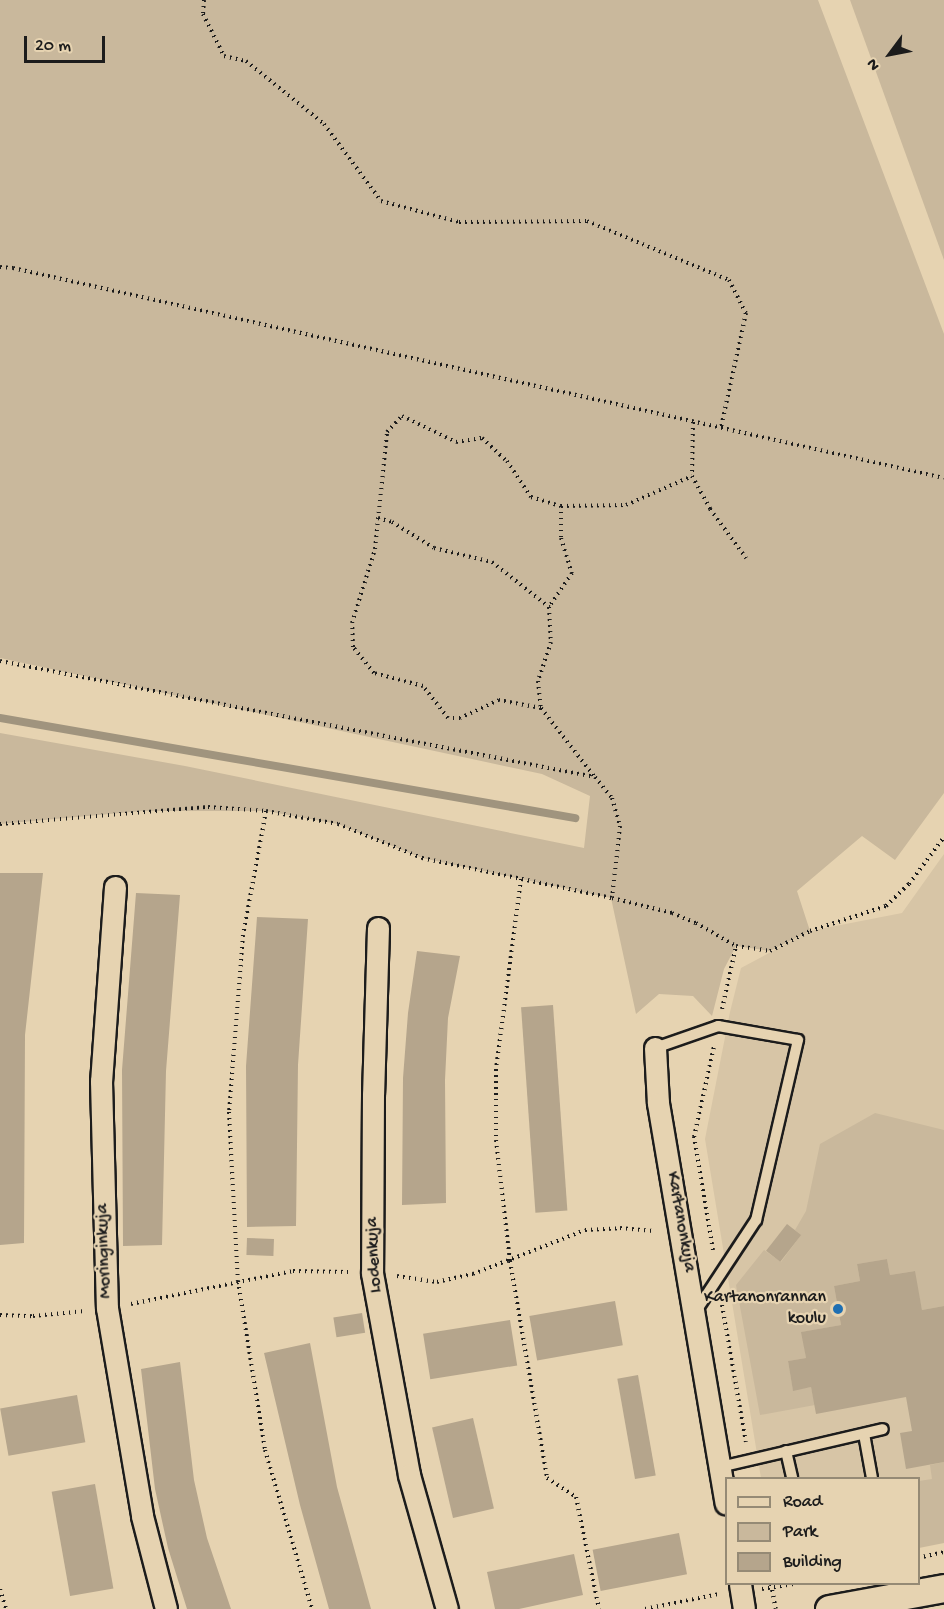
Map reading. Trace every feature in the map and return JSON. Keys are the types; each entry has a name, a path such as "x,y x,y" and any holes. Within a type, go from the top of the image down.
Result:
{"street":[{"name":"Moringinkuja","path":"115,887 101,1081 107,1308 142,1516 166,1609"},
{"name":"Lodenkuja","path":"378,928 373,1094 372,1273 409,1475 447,1609"},
{"name":"Kartanonkuja","path":"655,1048 658,1103 696,1311 725,1497"},
{"path":"740,1585 744,1609"},
{"path":"829,1609 944,1588"}],"lane":[{"path":"655,1048 718,1026 798,1040 756,1220 696,1311"},
{"path":"720,1467 883,1429"},
{"path":"864,1434 872,1477"},
{"path":"786,1451 792,1477"}],"path":[{"path":"204,0 203,14 224,56 246,61 324,124 381,201 459,222 587,221 729,280 746,313 720,428"},
{"path":"0,267 13,268 944,478"},
{"path":"541,708 499,700 460,718 448,718 423,686 374,673 353,647 352,623 375,549 387,432 402,416 456,442 482,438 507,461 531,497 561,506 626,505 692,476"},
{"path":"693,422 692,476 710,509 746,558"},
{"path":"561,506 561,538 572,573 549,607 551,642 538,681 541,708 612,798 620,826 612,898"},
{"path":"378,518 392,522 434,548 492,562 549,607"},
{"path":"0,661 595,777"},
{"path":"0,824 208,807 266,811 338,824 422,858 672,913 696,923 736,946 770,951 810,931 886,906 909,884 944,837"},
{"path":"266,811 243,935 229,1112 238,1281 266,1450 312,1609"},
{"path":"521,879 496,1069 496,1140 510,1261 547,1478 576,1497 599,1609"},
{"path":"736,946 693,1137 749,1460"},
{"path":"920,1558 944,1552"},
{"path":"771,1585 776,1609"},
{"path":"0,1589 6,1609"}],"shaded area":[{"name":"Kartanonrannan koulu","path":"944,854 944,1510 920,1515 920,1477 761,1477 705,1139 741,968 810,931 902,913"}],"green space":[{"path":"0,0 818,0 944,334 944,793 895,860 862,836 797,891 810,931 770,951 736,946 724,969 712,1016 693,996 659,994 636,1014 611,898 422,858 338,824 266,811 142,811 0,824 0,733 185,766 584,848 590,796 542,774 0,658"},
{"path":"850,0 944,0 944,260"},
{"path":"875,1113 944,1130 944,1306 922,1310 914,1271 890,1275 887,1259 857,1264 860,1281 834,1286 841,1325 802,1332 806,1358 788,1361 793,1390 811,1387 815,1405 760,1415 736,1285 764,1250 781,1262 801,1235 795,1230 806,1211 820,1144"},
{"path":"944,1462 944,1543 920,1548 920,1481 932,1479 930,1465"}],"building":[{"path":"0,873 43,873 25,1035 24,1243 0,1245"},
{"path":"136,893 180,895 166,1071 162,1245 123,1246 122,1070"},
{"path":"257,917 308,919 298,1065 296,1226 247,1227 246,1066"},
{"path":"417,951 460,956 448,1018 445,1080 446,1203 402,1205 403,1078 408,1013"},
{"path":"553,1005 567,1210 535,1213 521,1007"},
{"path":"787,1224 801,1235 780,1262 766,1251"},
{"path":"247,1238 274,1239 273,1256 246,1255"},
{"path":"887,1259 890,1275 915,1271 922,1310 944,1306 944,1462 906,1469 900,1433 912,1431 906,1397 816,1414 811,1387 793,1391 788,1361 806,1358 801,1332 841,1325 834,1286 860,1281 857,1264"},
{"path":"615,1301 623,1345 537,1360 529,1316"},
{"path":"362,1313 365,1333 336,1337 333,1318"},
{"path":"510,1320 517,1365 430,1379 423,1334"},
{"path":"310,1343 337,1487 371,1609 329,1609 300,1505 264,1353"},
{"path":"180,1362 194,1480 207,1538 231,1609 187,1609 168,1548 155,1489 141,1369"},
{"path":"638,1375 656,1475 635,1479 617,1379"},
{"path":"77,1395 85,1442 9,1456 0,1409"},
{"path":"473,1418 494,1509 453,1518 432,1427"},
{"path":"95,1484 113,1588 70,1596 52,1492"},
{"path":"679,1533 687,1574 601,1591 593,1550"},
{"path":"574,1554 583,1595 519,1609 495,1609 487,1572"}],"waterway":[{"path":"0,718 575,818"}],"place":[{"name":"Kartanonrannan koulu","path":"838,1309"}]}
